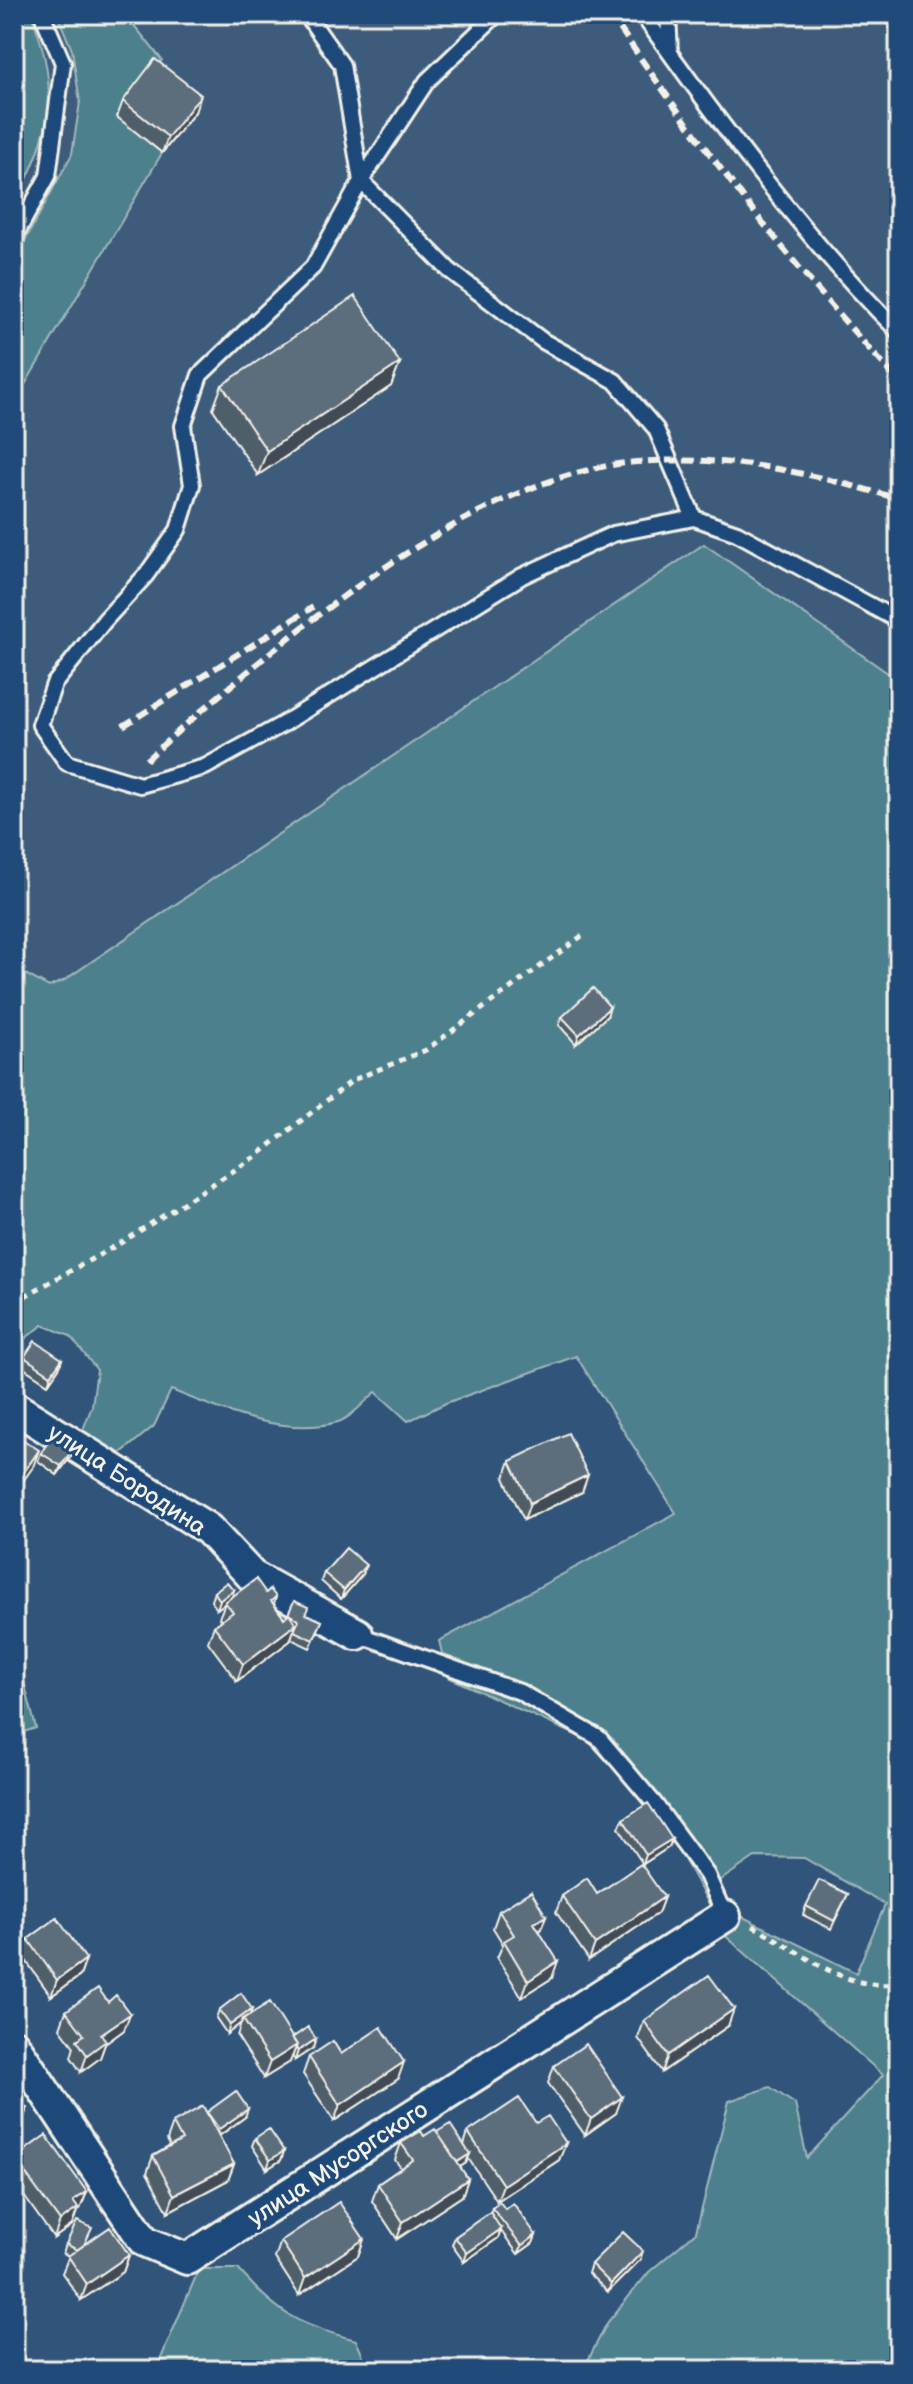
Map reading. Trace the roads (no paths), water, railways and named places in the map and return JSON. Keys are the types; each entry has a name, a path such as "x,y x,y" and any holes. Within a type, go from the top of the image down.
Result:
{"street":[{"name":"улица Бородина","path":"14,1407 208,1529 252,1576 357,1634"},
{"name":"улица Мусоргского","path":"14,2045 144,2241 187,2259 719,1920"}],"lane":[{"path":"14,238 48,176 63,63 42,14"},
{"path":"306,14 342,65 361,181 449,270 543,341 615,381 656,429 694,518"},
{"path":"497,14 427,81 361,181 313,267 200,375 183,426 192,485 178,530 146,575 54,684 40,725 67,763 140,785 205,767 283,724 522,576 613,534 694,518 737,533 899,621"},
{"path":"642,14 701,97 861,294 899,332"},
{"path":"668,14 670,53"},
{"path":"357,1634 520,1692 599,1738 654,1803 707,1875 719,1920"}],"railway":[{"path":"610,14 747,203 821,294 899,381"},
{"path":"146,760 251,669 374,575 440,533 506,499 572,474 637,462 706,461 801,474 899,499"},
{"path":"123,726 313,607"}]}
